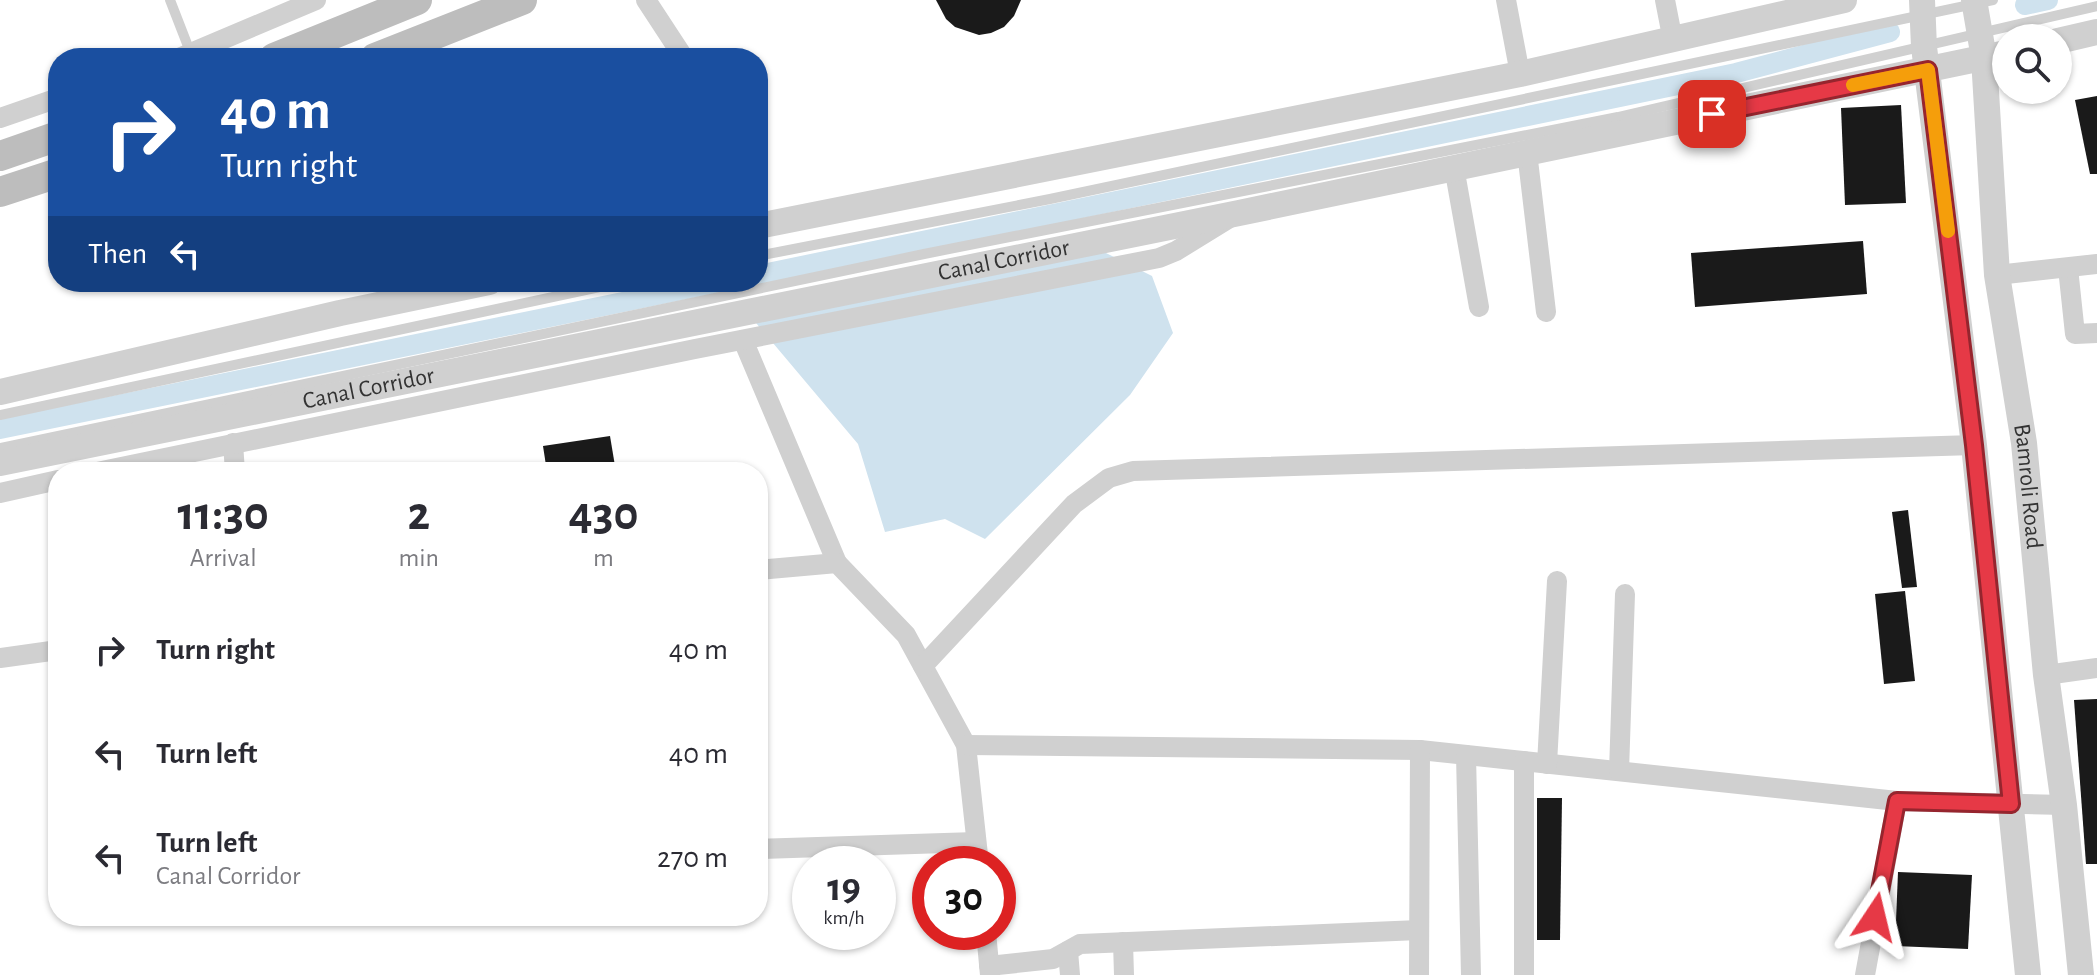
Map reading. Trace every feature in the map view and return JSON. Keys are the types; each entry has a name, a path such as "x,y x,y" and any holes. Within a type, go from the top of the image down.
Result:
{"main road":[{"path":"299,48 417,0"},
{"path":"400,48 522,0"},
{"path":"0,156 48,139"},
{"path":"0,192 48,176"}],"street":[{"path":"207,48 316,0"},
{"path":"646,0 677,48"},
{"path":"1506,0 1520,74"},
{"path":"1665,0 1673,41"},
{"path":"768,224 1520,74 1844,0"},
{"name":"Bamroli Road","path":"1981,1 1990,49 1997,275 2024,443 2046,675 2064,805 2081,975"},
{"path":"1922,8 1974,445 2028,975"},
{"path":"2072,38 2097,32"},
{"name":"Canal Corridor","path":"0,463 1239,213 1527,152 1926,58 1990,49"},
{"path":"0,118 48,101"},
{"path":"1527,152 1546,312"},
{"path":"1454,167 1479,307"},
{"path":"144,462 1159,258 1239,213"},
{"path":"1997,275 2097,264"},
{"path":"2068,268 2075,334 2097,333"},
{"path":"0,392 441,292"},
{"path":"743,340 837,563 906,635 966,745 977,846"},
{"path":"233,443 234,462"},
{"path":"923,666 1074,504 1109,478 1133,471 1974,445"},
{"path":"0,493 48,482"},
{"path":"768,569 837,563"},
{"path":"1547,764 1557,581"},
{"path":"1619,771 1625,594"},
{"path":"0,658 48,651"},
{"path":"2046,675 2097,668"},
{"path":"966,745 1420,750 1897,801 2064,805"},
{"path":"1419,975 1420,750"},
{"path":"1466,755 1471,975"},
{"path":"1524,761 1524,975"},
{"path":"1865,975 1897,801"},
{"path":"768,849 976,842"},
{"path":"988,950 990,971 1053,959 1080,944 1419,930"},
{"path":"1123,942 1124,975"},
{"path":"1068,951 1070,975"}],"lane":[{"path":"170,0 184,48"},
{"path":"768,254 1096,189 1922,8 1981,1"},
{"path":"1990,49 2097,6"},
{"path":"768,287 1926,58"},
{"path":"0,415 576,292"},
{"path":"0,448 743,292"}],"water":[{"path":"1100,250 1152,276 1173,333 1130,395 985,539 945,519 885,532 858,444 746,311"}],"building":[{"path":"936,0 1021,0 1014,16 1004,27 979,35 955,27 946,19"},
{"path":"2097,96 2097,174 2090,174 2075,100"},
{"path":"1901,105 1906,203 1845,205 1841,108"},
{"path":"1863,241 1867,294 1695,307 1691,253"},
{"path":"610,436 614,462 545,462 543,446"},
{"path":"1908,510 1917,587 1902,588 1892,512"},
{"path":"1905,591 1915,681 1884,684 1875,594"},
{"path":"2097,699 2097,864 2086,864 2074,700"},
{"path":"1537,798 1562,798 1560,940 1537,940"},
{"path":"1898,872 1972,875 1968,949 1895,946"}],"waterway":[{"path":"2025,5 2048,0"},
{"path":"768,273 1736,73 1890,32"},
{"path":"0,429 672,292"}],"slow traffic":[{"path":"1853,85 1928,70 1948,231"}],"route":[{"path":"1712,114 1928,70 1974,445 2011,804 1897,801 1875,917"}]}
